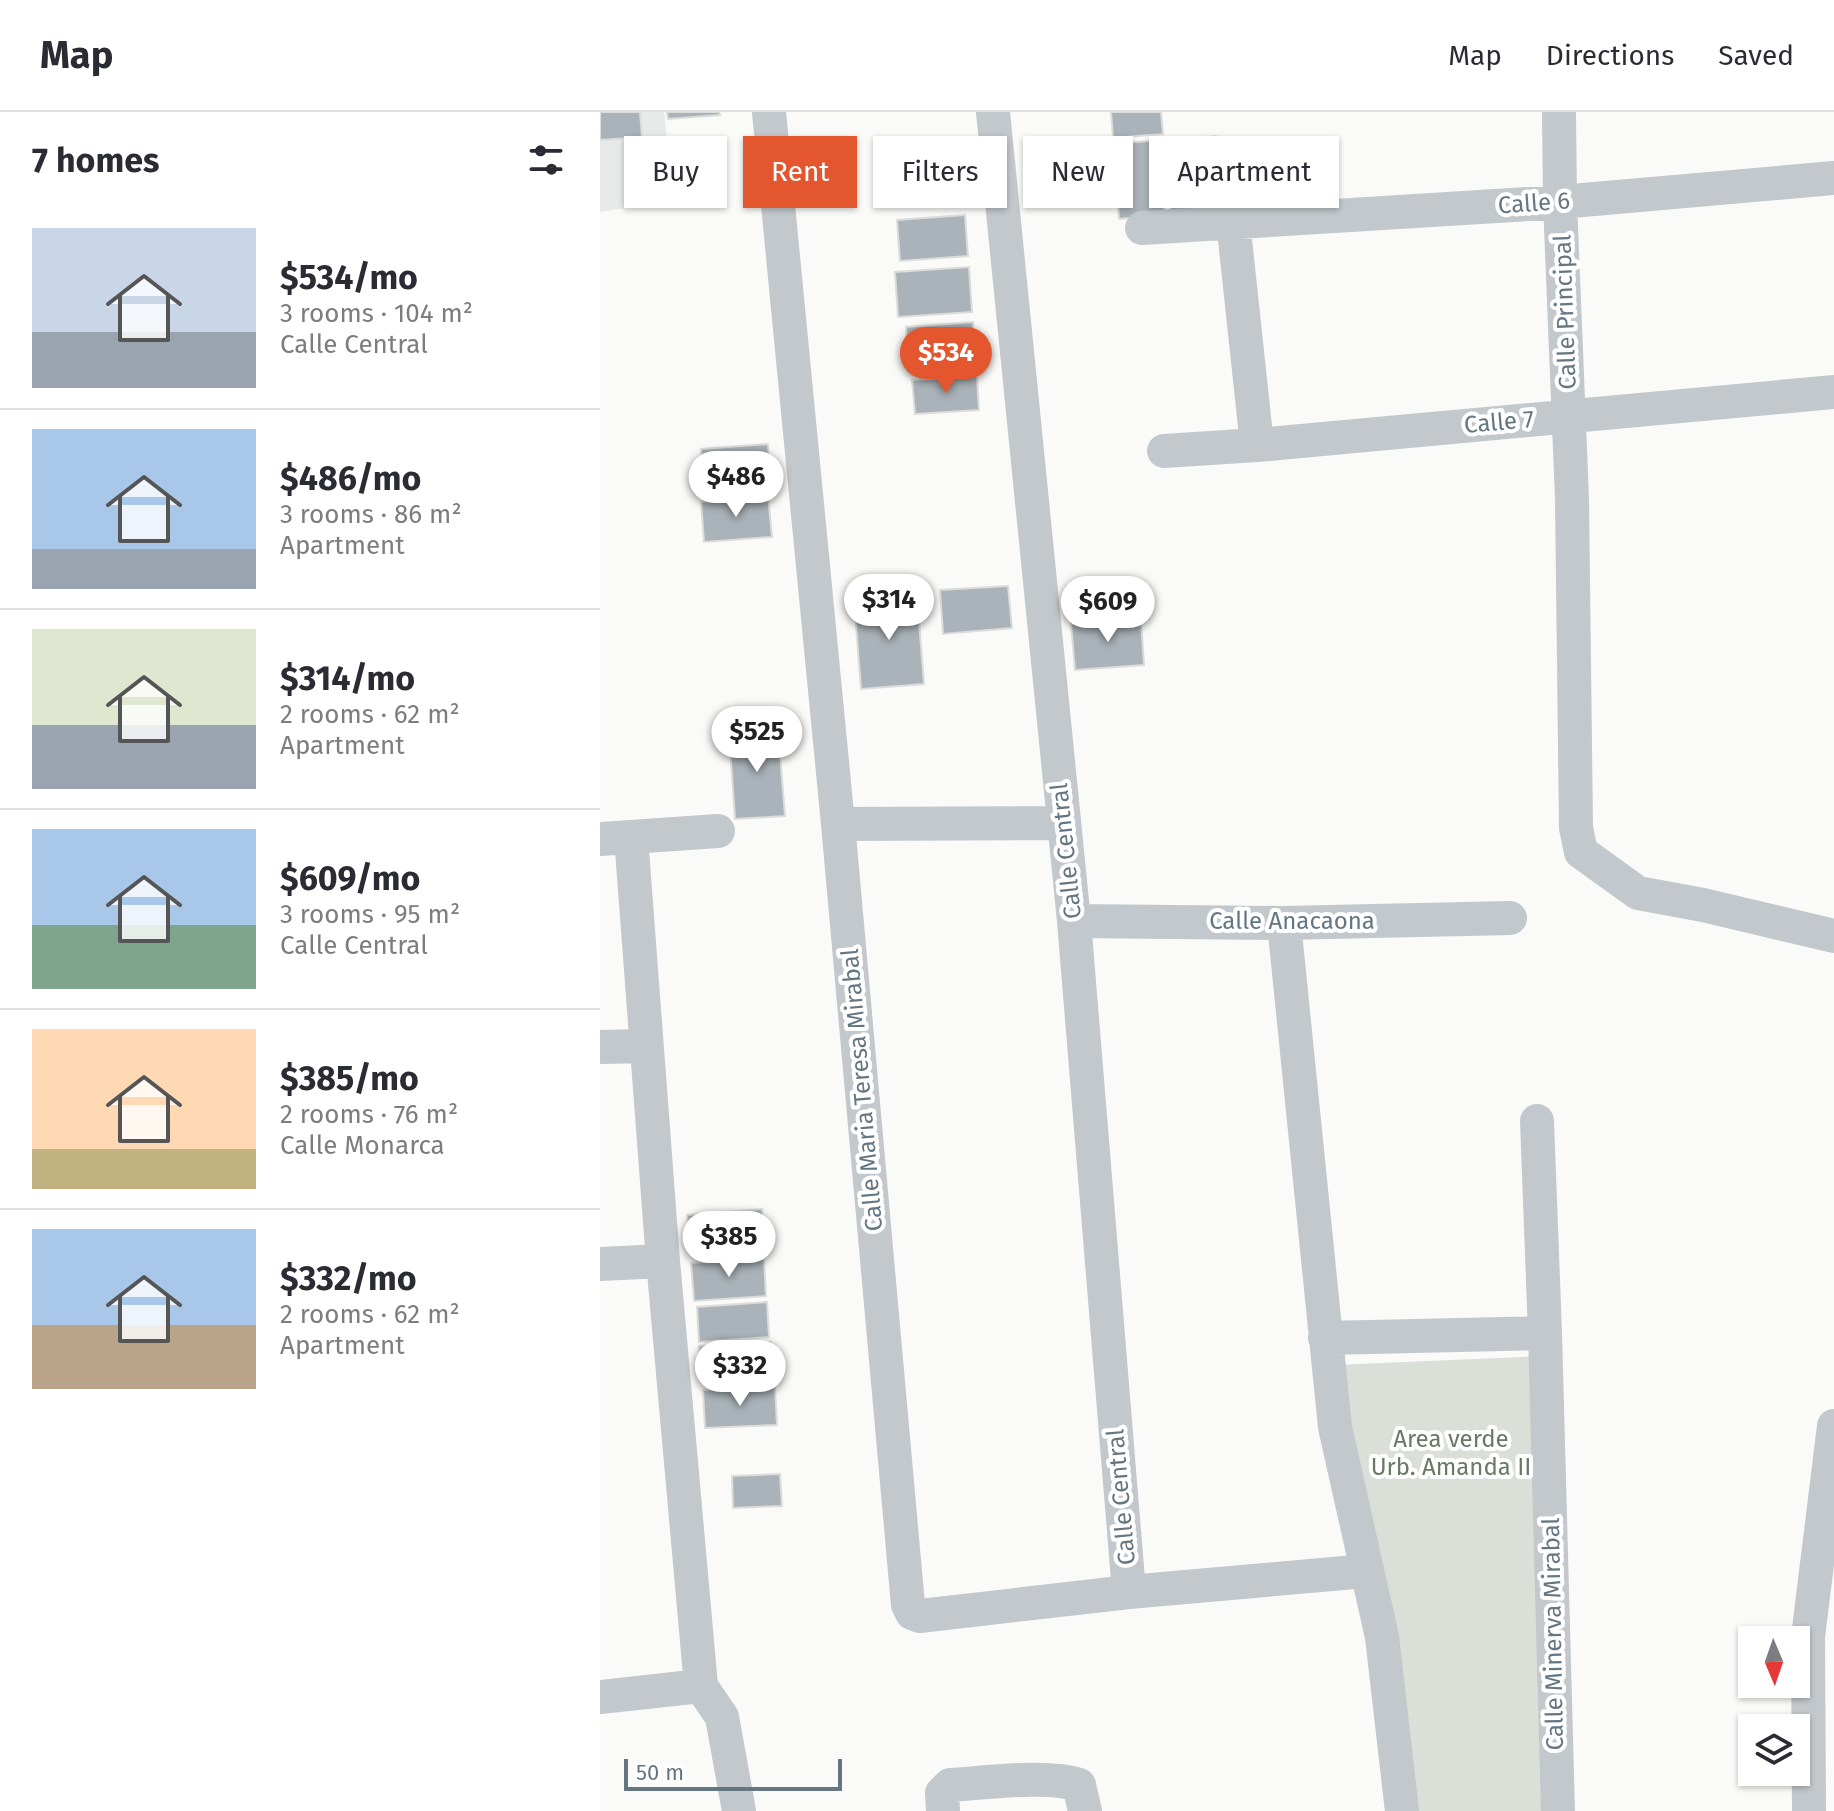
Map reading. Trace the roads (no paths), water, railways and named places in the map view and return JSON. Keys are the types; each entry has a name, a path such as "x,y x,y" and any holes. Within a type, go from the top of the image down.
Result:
{"street":[{"name":"Calle Maria Teresa Mirabal","path":"769,112 838,824 908,1605 912,1613 920,1616 1129,1592 1366,1571"},
{"name":"Calle Central","path":"993,112 1074,921 1129,1592"},
{"name":"Calle Principal","path":"1559,112 1569,415 1576,828 1581,852 1638,893 1834,936"},
{"name":"Calle 6","path":"1142,228 1560,202 1834,178"},
{"path":"1233,221 1257,445"},
{"name":"Calle 7","path":"1164,451 1834,392"},
{"path":"838,824 1062,823"},
{"path":"718,831 616,838 646,1046 701,1686 722,1717 739,1811"},
{"name":"Calle Anacaona","path":"1074,921 1284,923 1510,918"},
{"path":"1284,923 1335,1427 1382,1637 1402,1811"},
{"path":"600,1047 646,1046"},
{"name":"Calle Minerva Mirabal","path":"1537,1121 1558,1811"},
{"path":"600,1264 663,1261"},
{"path":"1325,1338 1545,1333"},
{"path":"1809,1811 1808,1637 1834,1426"},
{"path":"600,1697 701,1686"},
{"path":"942,1802 950,1785 1031,1781 1070,1781 1079,1785 1084,1801"}],"park label":[{"name":"Area verde Urb. Amanda II","path":"1451,1453"}]}
